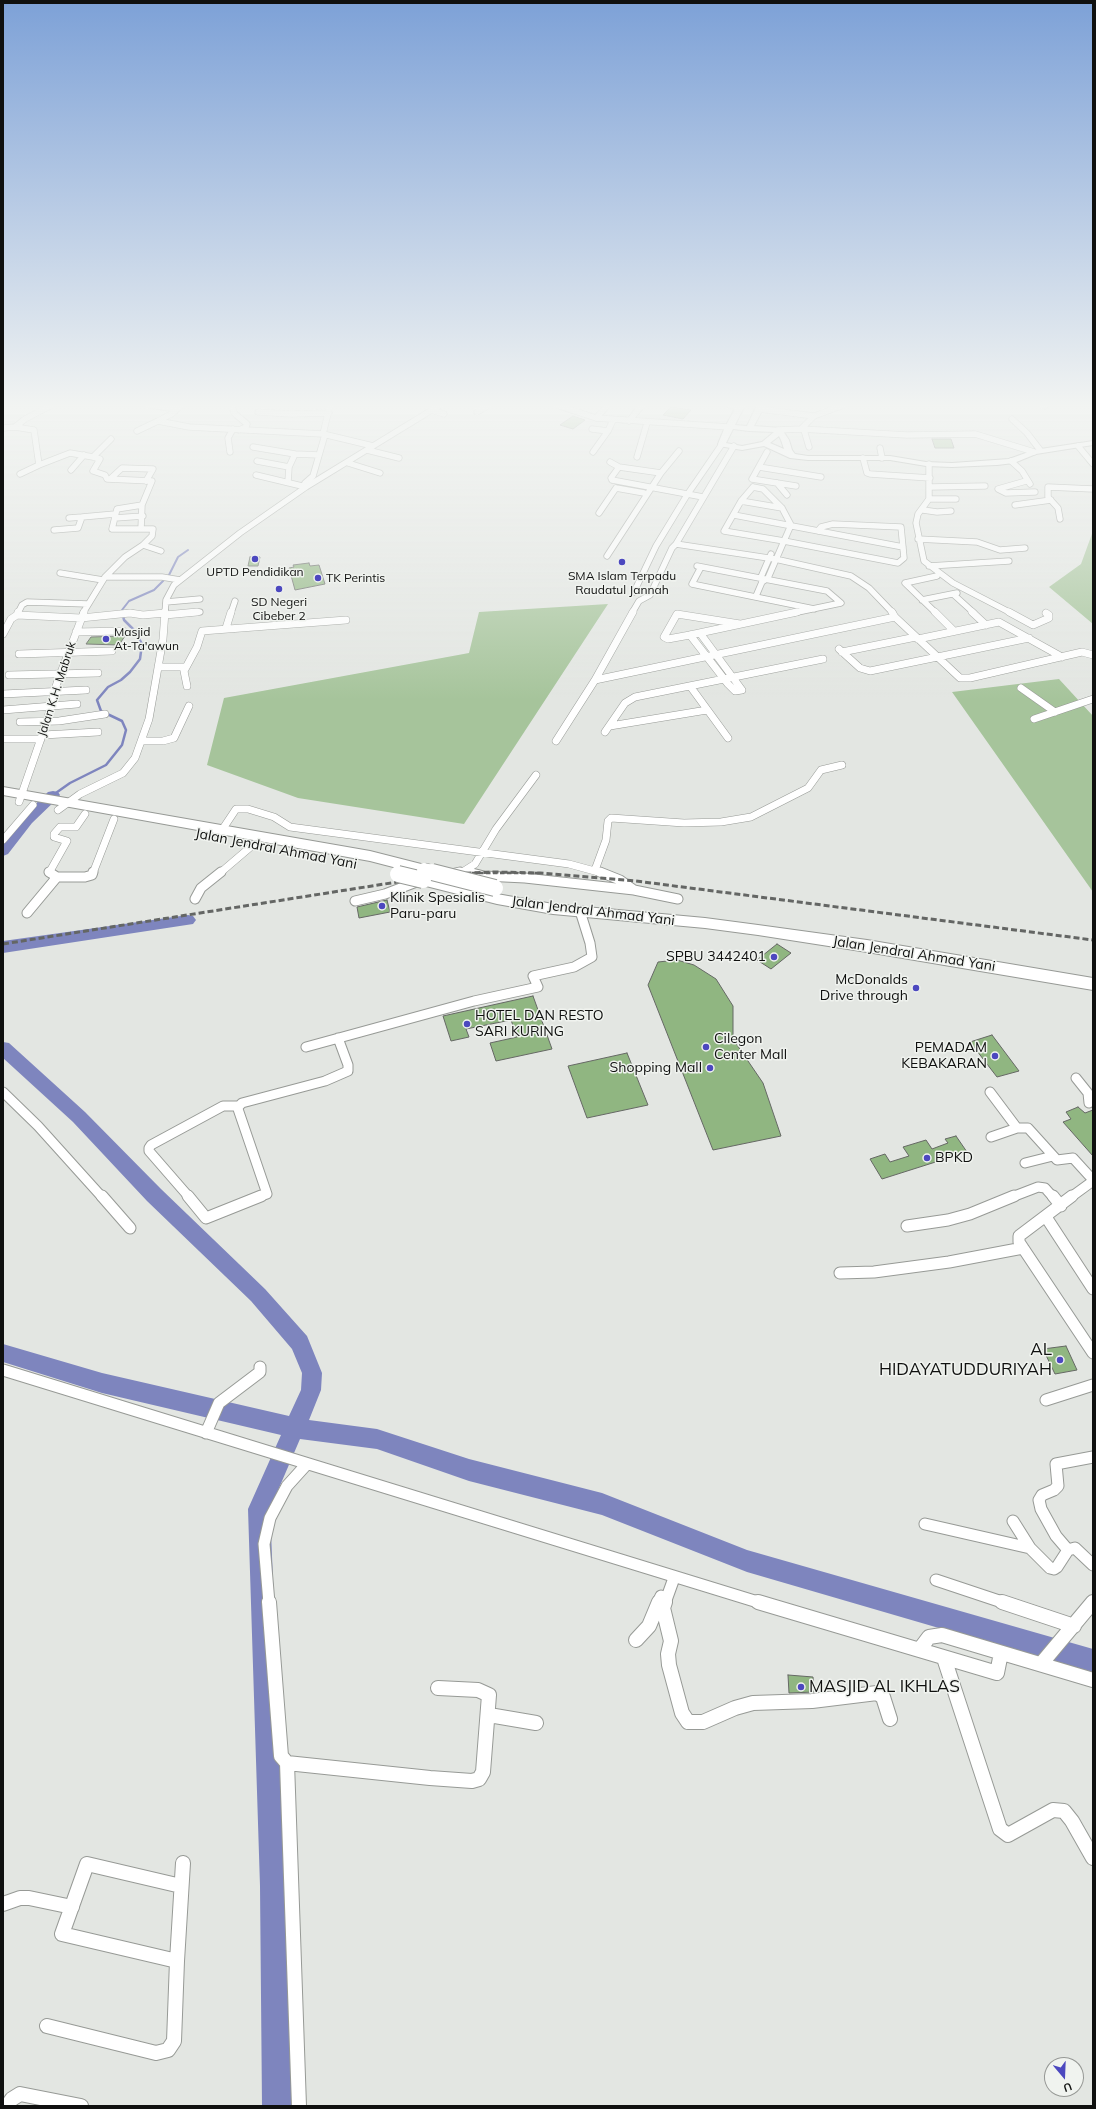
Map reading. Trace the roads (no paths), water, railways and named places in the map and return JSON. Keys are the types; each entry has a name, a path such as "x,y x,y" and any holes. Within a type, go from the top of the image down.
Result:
{"highway":[{"name":"Jalan Jendral Ahmad Yani","path":"3,791 85,814 339,860 522,904 758,930 868,946 1093,984"},
{"name":"Jalan Jendral Ahmad Yani","path":"3,799 42,803 222,830 370,856 495,888 558,899 702,913 851,935 1093,976"}],"street":[{"path":"3,840 42,803 123,773 135,758 149,719 158,667 166,602 170,591 180,580 280,503"},
{"path":"599,513 606,503"},
{"path":"607,556 641,503"},
{"path":"556,741 595,680 639,601 650,595 683,503"},
{"path":"634,592 668,542 698,503"},
{"path":"740,503 734,515 722,530 871,558 880,565 898,563 904,558 899,518"},
{"path":"755,503 782,508"},
{"path":"756,596 789,525 782,508 777,503"},
{"path":"927,503 923,510 918,514 916,523 918,539 924,561 929,566 953,583 1033,625 1049,618 1049,615 1046,613"},
{"path":"1015,505 1026,503"},
{"path":"1054,503 1058,508 1060,519"},
{"path":"141,529 143,516 142,505 118,508 112,530 153,529 154,531 150,539 143,545"},
{"path":"923,510 937,512 951,511"},
{"path":"734,515 902,546"},
{"path":"69,518 143,516"},
{"path":"54,530 78,528 82,517"},
{"path":"818,531 821,527 833,524 900,527"},
{"path":"918,539 977,542 1000,550 1025,548"},
{"path":"668,542 772,559 851,576 869,588 895,617 957,677 964,679 1082,652 1093,655"},
{"path":"143,545 161,551"},
{"name":"Jalan K.H. Mabruk","path":"42,803 42,737 52,706 60,673 81,618 104,578 124,557 143,545"},
{"path":"929,566 1009,561"},
{"path":"740,624 677,614 673,618 664,637 668,639 690,635 815,609 841,603 827,591 699,566 692,584 815,609"},
{"path":"60,573 104,578 165,578 180,580"},
{"path":"937,576 905,583 954,631"},
{"path":"634,592 650,595"},
{"path":"634,592 639,601"},
{"path":"922,600 955,593 986,625"},
{"path":"166,602 200,599"},
{"path":"226,628 235,601"},
{"path":"17,615 22,605 27,602 88,604"},
{"path":"3,634 11,618 17,615 81,618 130,613 143,615 200,612"},
{"path":"595,680 895,617"},
{"path":"187,686 184,675 186,667 197,647 202,631 346,620"},
{"path":"1028,638 938,658 866,671 841,651 999,622 1028,638 1062,657"},
{"path":"76,632 123,631"},
{"path":"690,635 735,692 740,691 741,688 700,633"},
{"path":"19,654 112,651"},
{"path":"707,710 607,729 630,698 823,659"},
{"path":"158,667 186,667"},
{"path":"9,675 98,673"},
{"path":"690,686 728,738"},
{"path":"1021,688 1055,712"},
{"path":"3,694 86,690"},
{"path":"1034,719 1093,699"},
{"path":"3,710 77,704"},
{"path":"142,741 163,741 174,738 189,706"},
{"path":"20,722 47,721 105,714"},
{"path":"3,739 98,732"},
{"path":"595,870 606,840 608,821 611,818 684,823 721,822 751,817 808,788 821,770 842,765"},
{"path":"355,900 385,894 414,883 464,871 475,864 483,853 496,829 536,775"},
{"path":"222,830 236,809 242,808 274,817 290,827 569,864 595,870 620,880 634,890"},
{"path":"85,814 76,826 60,828 54,834 56,838 67,841 50,869 50,875 57,877 85,877 92,874 114,820"},
{"path":"195,899 201,888 230,866 254,844"},
{"path":"464,871 484,876 525,878 634,890 678,899"},
{"path":"27,913 57,877"},
{"path":"306,1047 474,1001 538,987 533,976 574,967 585,963 592,957 580,911"},
{"path":"238,1106 267,1194 206,1218 149,1152 151,1145 223,1106 238,1106 242,1103 325,1081 343,1074 348,1070 348,1065 338,1038"},
{"path":"1076,1078 1088,1093 1089,1103"},
{"path":"3,1092 38,1126 130,1228"},
{"path":"990,1092 1001,1109 1017,1128"},
{"path":"991,1137 1017,1128 1028,1128 1056,1160 1073,1158 1093,1181 1081,1188 1061,1206 1019,1236 1019,1242 1093,1353"},
{"path":"1025,1164 1053,1156"},
{"path":"907,1226 948,1220 970,1214 1038,1187 1045,1188 1061,1206"},
{"path":"1046,1217 1093,1289"},
{"path":"840,1273 874,1272 950,1262 1023,1248"},
{"path":"206,1433 219,1403 226,1396 260,1372 260,1367"},
{"path":"3,1370 303,1464 585,1548 671,1577 920,1649 944,1658 997,1673 1001,1654"},
{"path":"1046,1400 1093,1385"},
{"path":"1068,1550 1056,1536 1041,1509 1039,1500 1042,1495 1054,1490 1058,1486 1054,1468 1056,1464 1093,1457"},
{"path":"299,2106 287,1763 281,1756 278,1741 278,1713 264,1544 270,1518 278,1501 303,1464"},
{"path":"1013,1521 1030,1548 1050,1568 1054,1569 1068,1550 1075,1548 1080,1551 1093,1565"},
{"path":"925,1524 1030,1548"},
{"path":"636,1640 649,1626 671,1577"},
{"path":"671,1577 663,1611 671,1641 668,1654 669,1665 682,1713 688,1722 703,1722 735,1708 753,1703 812,1701 877,1693 884,1698 890,1719"},
{"path":"936,1580 1074,1626"},
{"path":"1041,1664 1093,1602"},
{"path":"920,1649 925,1640 934,1635 1041,1664 1093,1680"},
{"path":"944,1658 1000,1829 1008,1834 1053,1810 1064,1811 1072,1821 1093,1858"},
{"path":"287,1763 472,1781 479,1779 484,1772 490,1701 485,1692 478,1690 438,1688"},
{"path":"489,1715 536,1723"},
{"path":"48,2026 156,2053 168,2050 174,2041 183,1863"},
{"path":"177,1961 62,1934 87,1864 181,1886"},
{"path":"3,1904 20,1898 29,1898 72,1907"},
{"path":"7,2106 12,2099 20,2094 81,2106"}],"waterway":[{"path":"123,613 122,610 129,601 154,590 169,575 178,557 188,550"},
{"path":"53,795 70,783 106,765 122,745 126,730 122,721 101,711 97,700 108,687 121,680 130,672 140,659 142,644 135,631 124,620 122,612"},
{"path":"3,851 27,820 53,795"},
{"path":"3,947 188,920"},
{"path":"3,1048 79,1117 154,1195 258,1295 300,1343 312,1373 311,1390 295,1428"},
{"path":"3,1353 102,1383 247,1418 295,1428"},
{"path":"277,2106 273,1886 259,1509 295,1428"},
{"path":"295,1428 377,1439 469,1470 602,1504 747,1561 1093,1661"}],"railway":[{"path":"3,944 448,874 495,872 540,873 636,881 1093,940"},
{"path":"472,873 538,873"}],"place":[{"name":"UPTD Pendidikan","path":"255,559"},
{"name":"SMA Islam Terpadu Raudatul Jannah","path":"622,562"},
{"name":"TK Perintis","path":"318,578"},
{"name":"SD Negeri Cibeber 2","path":"279,589"},
{"name":"Masjid At-Ta'awun","path":"106,639"},
{"name":"Klinik Spesialis Paru-paru","path":"382,906"},
{"name":"SPBU 3442401","path":"774,957"},
{"name":"McDonalds Drive through","path":"916,988"},
{"name":"HOTEL DAN RESTO SARI KURING","path":"467,1024"},
{"name":"Cilegon Center Mall","path":"706,1047"},
{"name":"PEMADAM KEBAKARAN","path":"995,1056"},
{"name":"Shopping Mall","path":"710,1068"},
{"name":"BPKD","path":"927,1158"},
{"name":"AL HIDAYATUDDURIYAH","path":"1060,1360"},
{"name":"MASJID AL IKHLAS","path":"801,1687"}]}
